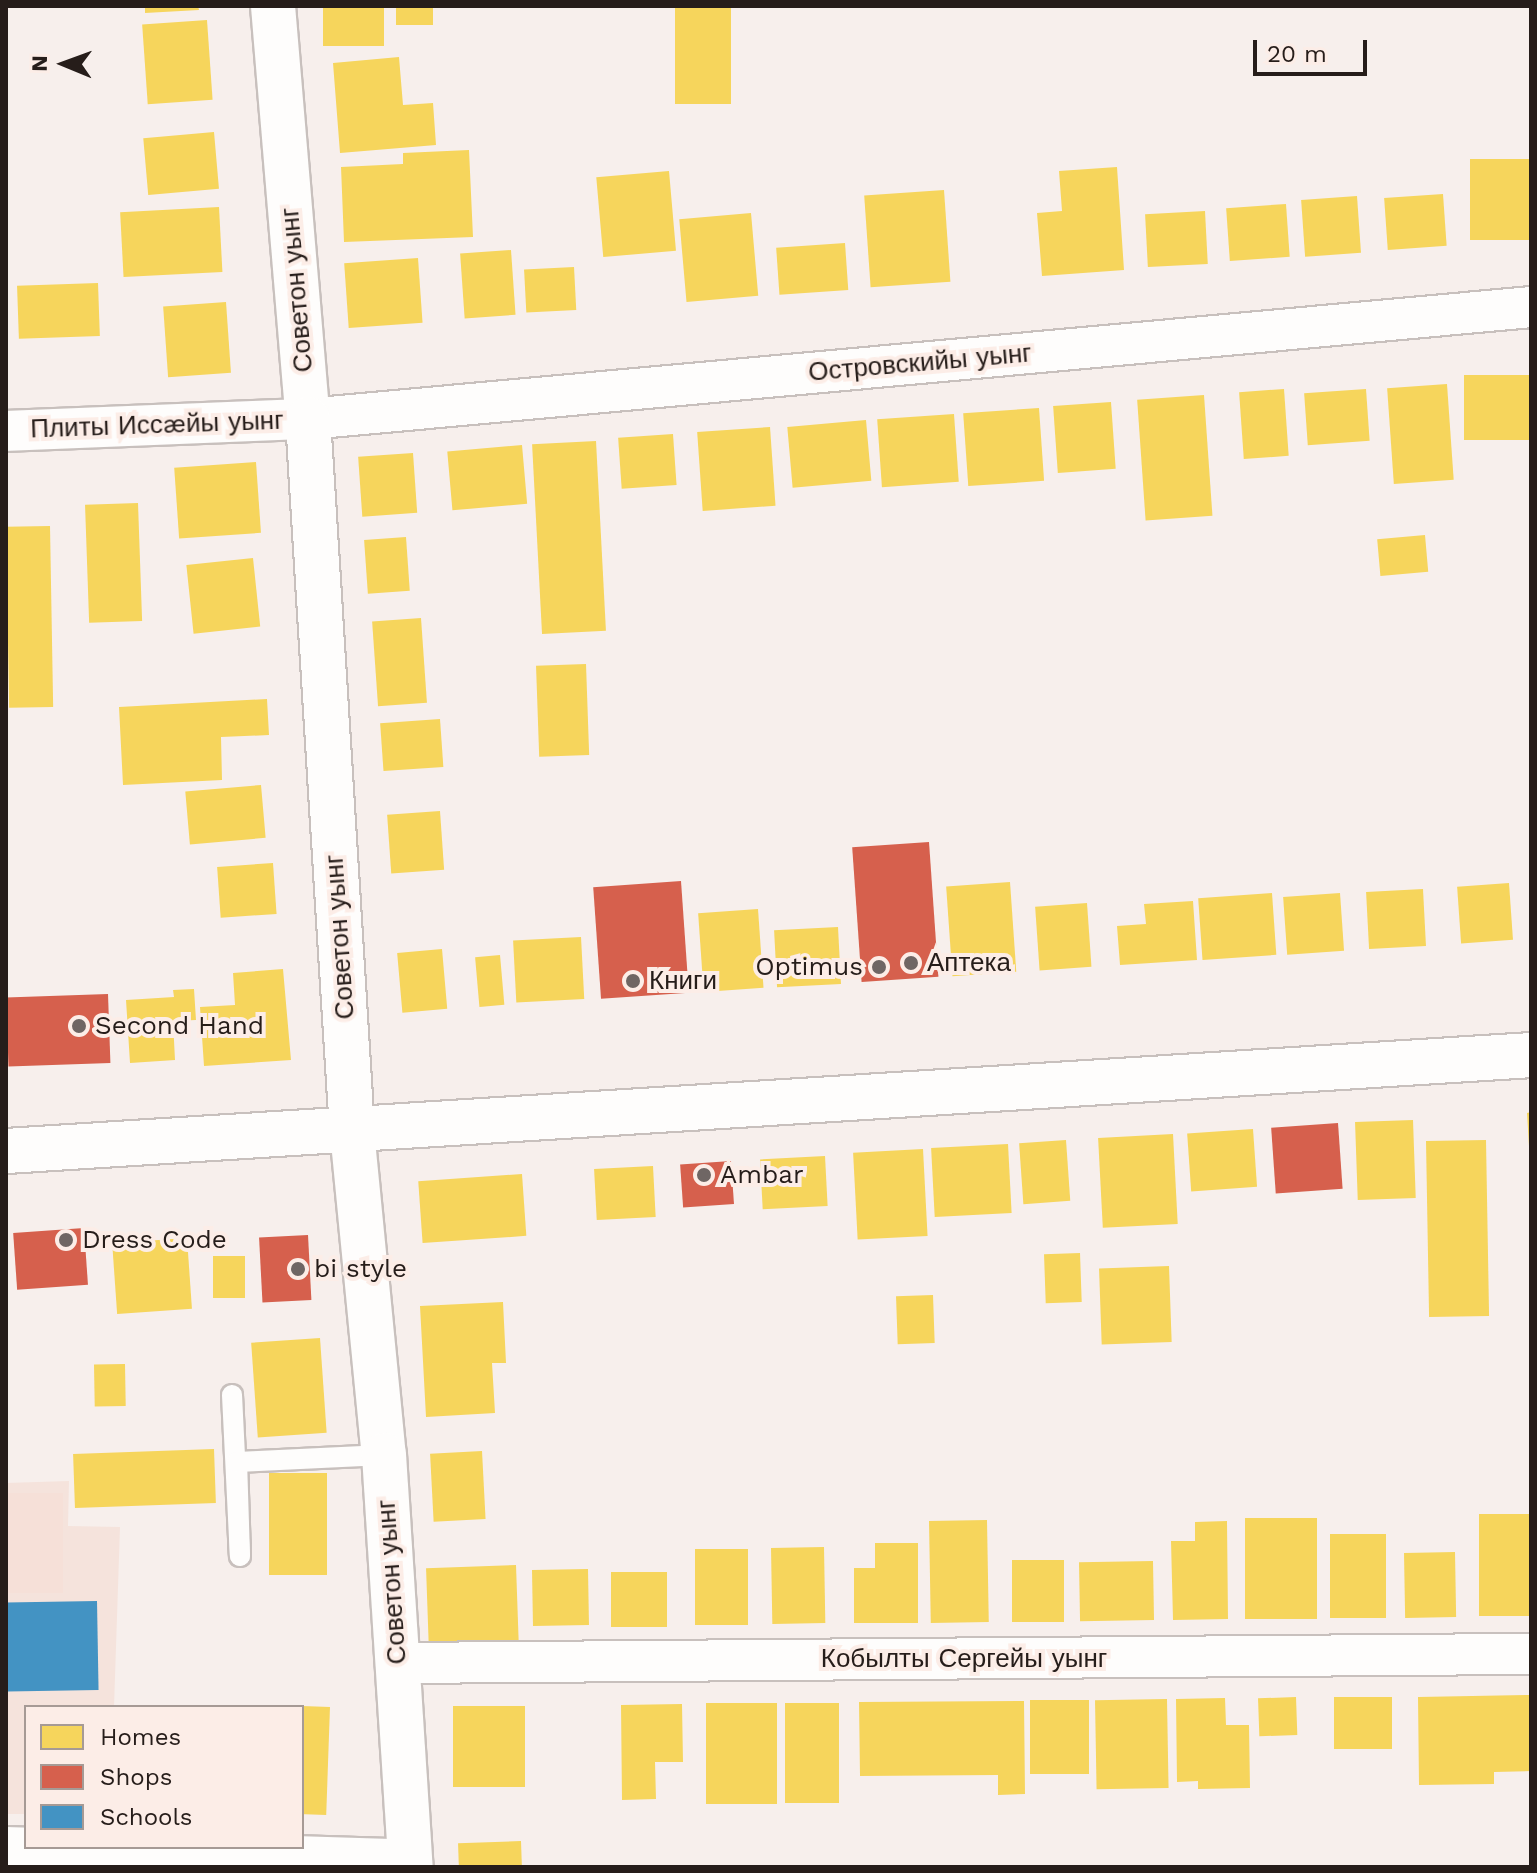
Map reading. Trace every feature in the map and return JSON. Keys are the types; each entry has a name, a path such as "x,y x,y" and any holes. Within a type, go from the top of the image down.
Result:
{"street":[{"name":"Советон уынг","path":"273,6 308,419 352,1131 384,1455 411,1864"},
{"name":"Островскийы уынг","path":"308,419 1531,307"},
{"name":"Плиты Иссæйы уынг","path":"6,431 308,419"},
{"path":"6,1151 1531,1055"},
{"name":"Кобылты Сергейы уынг","path":"398,1663 1531,1654"},
{"path":"54,1849 411,1864"}],"lane":[{"path":"232,1395 240,1556 237,1462 384,1455"}],"shaded area":[{"path":"69,1481 68,1526 120,1527 114,1705 24,1705 24,1814 6,1814 6,1483"},
{"path":"6,1493 63,1493 63,1593 6,1593"}],"building: Homes":[{"path":"145,6 198,6 199,10 145,13"},
{"path":"323,6 384,6 384,46 323,46"},
{"path":"396,6 433,6 433,25 396,25"},
{"path":"675,6 731,6 731,104 675,104"},
{"path":"207,20 213,100 148,104 142,25"},
{"path":"399,57 403,105 433,103 436,145 340,153 333,63"},
{"path":"214,132 219,189 148,195 143,138"},
{"path":"469,150 473,237 344,242 341,167 403,164 403,153"},
{"path":"1470,159 1531,159 1531,240 1470,240"},
{"path":"1117,167 1124,270 1042,276 1037,213 1062,211 1059,171"},
{"path":"669,171 676,251 603,257 596,177"},
{"path":"944,190 950,282 871,287 864,196"},
{"path":"1443,194 1447,246 1388,250 1384,198"},
{"path":"1357,196 1361,253 1305,257 1301,200"},
{"path":"1286,204 1290,257 1230,261 1226,208"},
{"path":"219,207 222,272 124,277 120,212"},
{"path":"1205,211 1208,264 1148,267 1145,214"},
{"path":"751,213 758,296 687,302 679,219"},
{"path":"845,243 848,290 779,295 776,248"},
{"path":"511,250 516,315 465,318 460,254"},
{"path":"418,258 423,323 349,328 344,263"},
{"path":"574,267 576,310 526,313 524,270"},
{"path":"98,283 100,336 19,339 17,286"},
{"path":"226,302 231,373 168,377 163,306"},
{"path":"1464,375 1531,375 1531,440 1464,440"},
{"path":"1447,384 1454,480 1394,484 1387,388"},
{"path":"1284,389 1289,456 1244,459 1239,392"},
{"path":"1366,389 1370,441 1308,445 1304,393"},
{"path":"1204,395 1212,516 1146,520 1137,400"},
{"path":"1111,402 1116,469 1058,473 1053,406"},
{"path":"1039,408 1044,481 968,486 963,413"},
{"path":"954,414 959,482 882,487 877,419"},
{"path":"866,420 871,481 793,488 787,427"},
{"path":"770,427 776,506 703,511 697,432"},
{"path":"673,434 677,485 622,489 618,438"},
{"path":"596,441 606,631 542,634 532,444"},
{"path":"522,445 527,504 452,510 447,452"},
{"path":"413,453 417,513 362,517 358,457"},
{"path":"256,462 261,533 179,539 174,468"},
{"path":"138,503 142,621 89,623 85,505"},
{"path":"50,526 53,707 9,708 6,527"},
{"path":"1425,535 1428,572 1380,576 1377,539"},
{"path":"406,537 410,591 368,594 364,540"},
{"path":"253,558 260,627 194,634 186,565"},
{"path":"421,618 427,703 378,706 372,621"},
{"path":"586,664 589,755 539,757 536,666"},
{"path":"267,699 269,735 221,737 222,780 123,785 119,707"},
{"path":"440,719 443,767 383,771 380,723"},
{"path":"261,785 266,838 190,844 185,792"},
{"path":"440,811 444,870 391,874 387,815"},
{"path":"273,863 277,914 221,918 217,867"},
{"path":"1010,882 1016,972 952,976 946,886"},
{"path":"1509,883 1513,940 1461,943 1457,887"},
{"path":"1423,889 1426,946 1369,949 1366,892"},
{"path":"1272,893 1276,955 1203,960 1198,898"},
{"path":"1340,893 1344,951 1287,955 1283,897"},
{"path":"1193,901 1197,960 1120,965 1117,926 1146,924 1144,904"},
{"path":"1087,903 1091,967 1040,970 1035,907"},
{"path":"758,909 764,988 704,992 698,913"},
{"path":"838,927 841,984 777,987 774,930"},
{"path":"581,937 584,999 516,1002 513,941"},
{"path":"442,949 447,1009 402,1013 397,953"},
{"path":"500,955 504,1005 479,1007 475,957"},
{"path":"283,969 291,1060 204,1066 200,1007 235,1005 233,973"},
{"path":"194,989 196,1020 173,1021 175,1060 130,1063 126,1000 174,997 173,990"},
{"path":"1531,1112 1531,1146 1529,1146 1527,1113"},
{"path":"1413,1120 1416,1198 1358,1200 1355,1122"},
{"path":"1253,1129 1257,1187 1191,1191 1187,1134"},
{"path":"1173,1134 1178,1224 1103,1228 1098,1138"},
{"path":"1066,1140 1070,1201 1023,1204 1019,1143"},
{"path":"1486,1140 1489,1316 1429,1317 1426,1141"},
{"path":"1008,1144 1012,1213 935,1217 931,1148"},
{"path":"923,1149 928,1236 858,1240 853,1153"},
{"path":"825,1156 828,1206 763,1209 760,1159"},
{"path":"653,1166 656,1217 597,1220 594,1169"},
{"path":"522,1174 526,1236 423,1243 418,1181"},
{"path":"187,1238 192,1309 117,1314 112,1243"},
{"path":"1080,1253 1082,1302 1046,1303 1044,1254"},
{"path":"213,1256 245,1256 245,1298 213,1298"},
{"path":"1169,1266 1172,1342 1102,1344 1099,1268"},
{"path":"933,1295 935,1343 898,1344 896,1296"},
{"path":"503,1302 506,1363 492,1363 495,1413 426,1417 420,1306"},
{"path":"320,1338 327,1433 258,1438 251,1343"},
{"path":"125,1364 126,1406 95,1407 94,1365"},
{"path":"214,1449 216,1503 75,1508 73,1454"},
{"path":"482,1451 486,1519 434,1522 430,1454"},
{"path":"269,1473 327,1473 327,1575 269,1575"},
{"path":"1479,1514 1531,1514 1531,1616 1479,1616"},
{"path":"1245,1518 1317,1518 1317,1619 1245,1619"},
{"path":"987,1520 989,1622 931,1623 929,1521"},
{"path":"1227,1521 1228,1619 1173,1620 1171,1541 1195,1541 1195,1522"},
{"path":"1330,1534 1386,1534 1386,1618 1330,1618"},
{"path":"875,1543 918,1543 918,1623 854,1623 854,1568 875,1568"},
{"path":"824,1547 825,1623 772,1624 771,1548"},
{"path":"695,1549 748,1549 748,1625 695,1625"},
{"path":"1455,1552 1456,1617 1405,1618 1404,1553"},
{"path":"1012,1560 1064,1560 1064,1622 1012,1622"},
{"path":"1153,1561 1154,1620 1080,1621 1079,1562"},
{"path":"516,1565 519,1640 429,1643 426,1568"},
{"path":"588,1569 589,1625 533,1626 532,1570"},
{"path":"611,1572 667,1572 667,1627 611,1627"},
{"path":"1531,1695 1531,1771 1494,1772 1494,1784 1419,1785 1418,1697"},
{"path":"1296,1697 1297,1735 1259,1736 1258,1698"},
{"path":"1334,1697 1392,1697 1392,1749 1334,1749"},
{"path":"1225,1698 1226,1725 1249,1725 1250,1788 1198,1789 1198,1781 1177,1782 1176,1699"},
{"path":"1167,1699 1169,1788 1097,1789 1095,1700"},
{"path":"1030,1700 1089,1700 1089,1774 1030,1774"},
{"path":"1024,1701 1025,1794 998,1795 998,1775 860,1776 859,1702"},
{"path":"706,1703 777,1703 777,1804 706,1804"},
{"path":"785,1703 839,1703 839,1803 785,1803"},
{"path":"682,1704 683,1762 655,1762 656,1799 622,1800 621,1705"},
{"path":"304,1706 330,1707 326,1815 304,1814"},
{"path":"453,1706 525,1706 525,1787 453,1787"},
{"path":"521,1841 522,1867 459,1867 458,1843"}],"building: Shops":[{"path":"929,842 938,977 862,982 852,847"},
{"path":"681,881 689,993 601,999 593,887"},
{"path":"108,994 110,1063 8,1067 6,998"},
{"path":"1338,1123 1343,1189 1276,1194 1271,1128"},
{"path":"731,1161 734,1204 683,1207 680,1165"},
{"path":"84,1228 88,1285 17,1290 13,1233"},
{"path":"308,1235 311,1300 262,1302 259,1238"}],"building: Schools":[{"path":"97,1601 99,1690 8,1692 6,1603"}],"place":[{"name":"Аптека","path":"911,963"},
{"name":"Optimus","path":"879,967"},
{"name":"Книги","path":"633,981"},
{"name":"Second Hand","path":"79,1026"},
{"name":"Ambar","path":"704,1175"},
{"name":"Dress Code","path":"66,1240"},
{"name":"bi style","path":"298,1269"}]}
